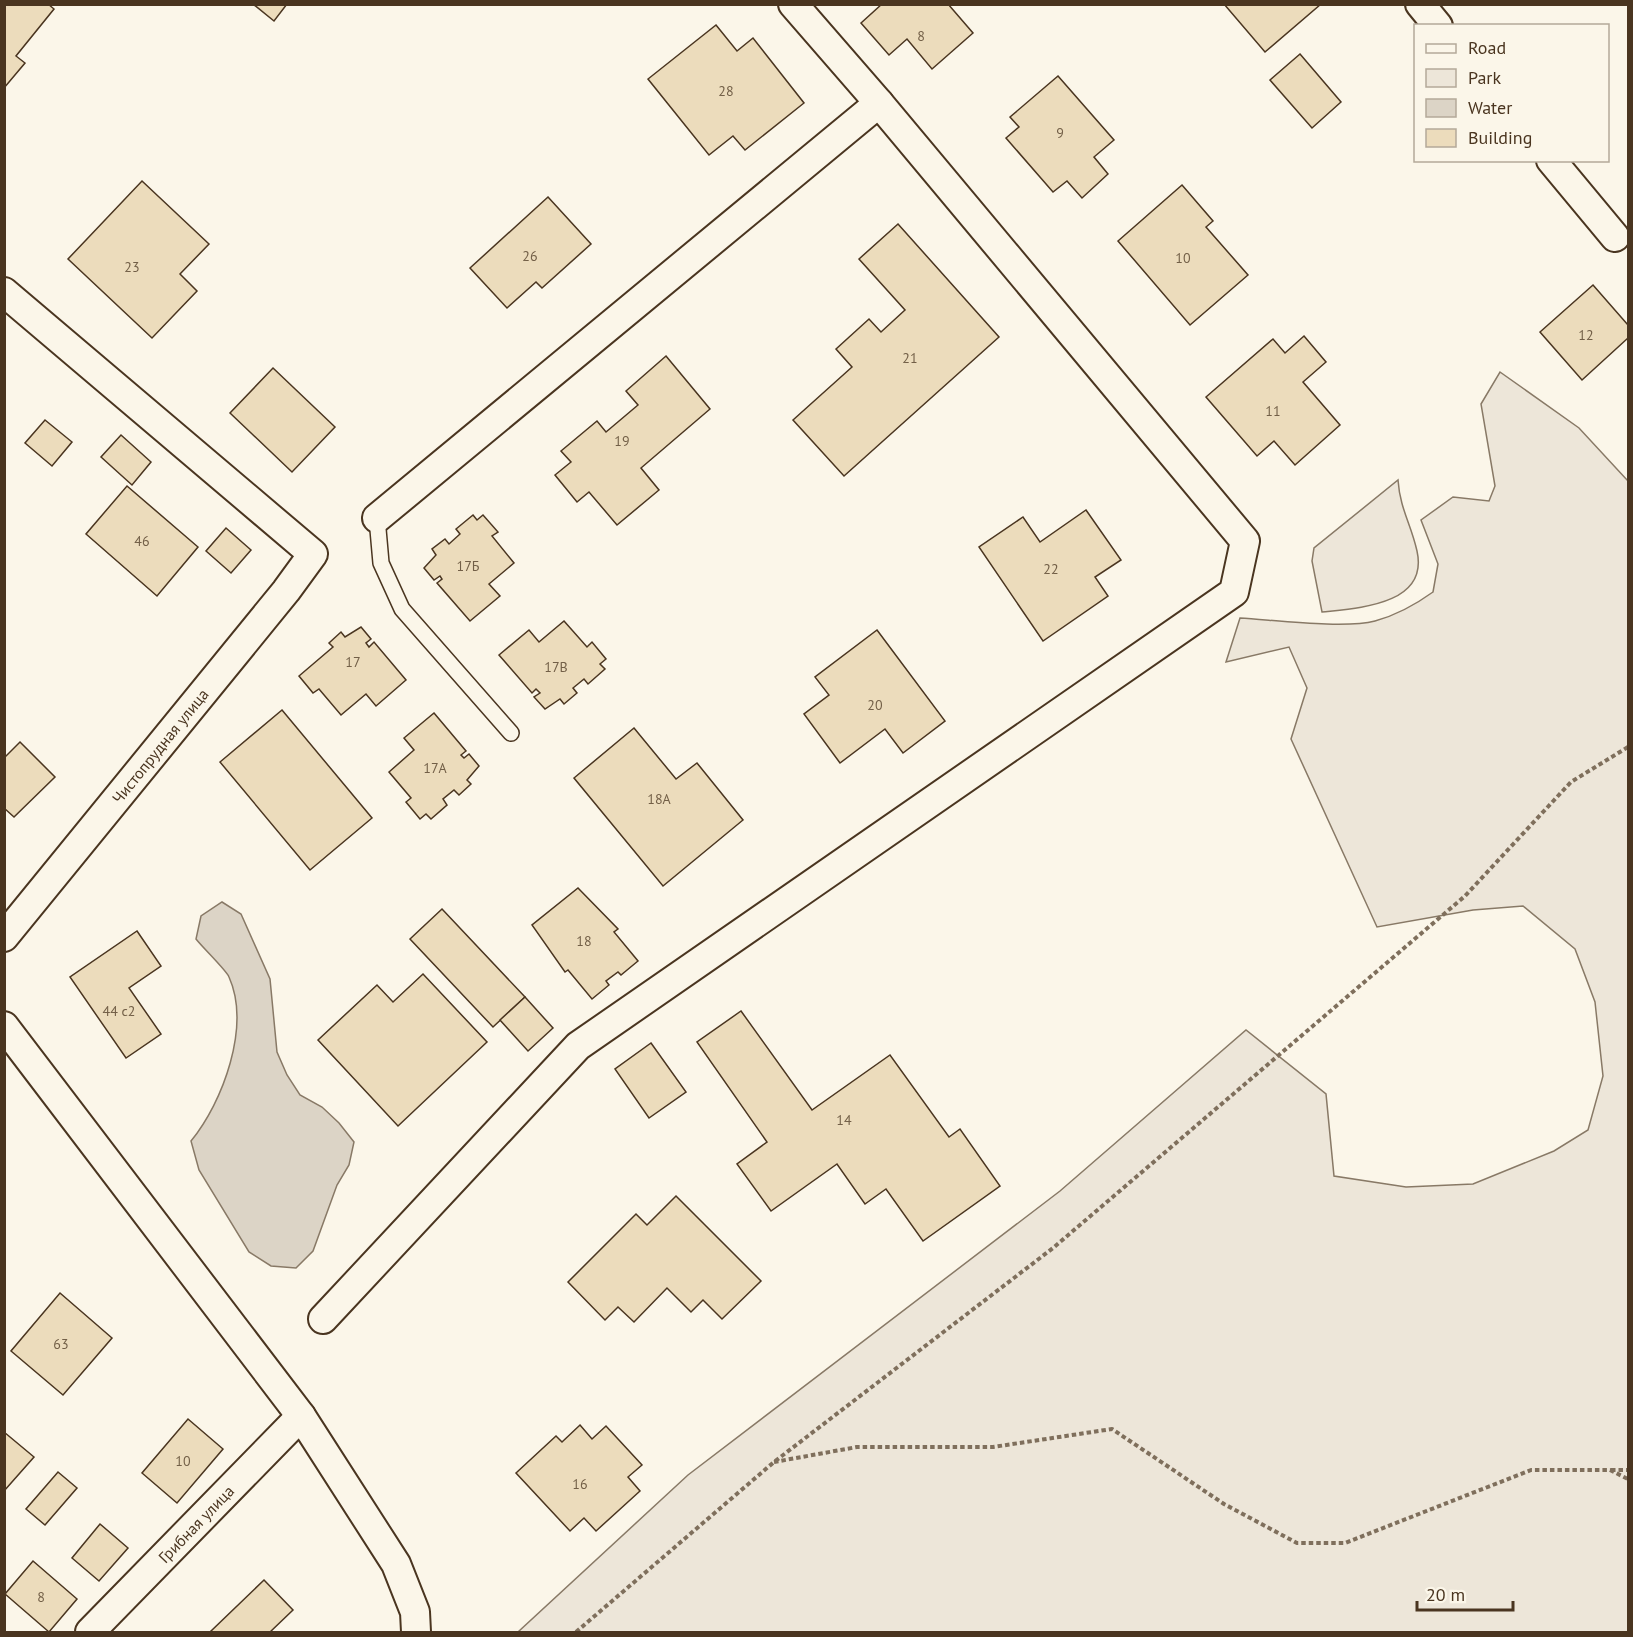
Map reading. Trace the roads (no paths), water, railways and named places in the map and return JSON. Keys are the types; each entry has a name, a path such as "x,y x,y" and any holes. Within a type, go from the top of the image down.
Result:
{"street":[{"path":"323,1319 578,1046 1234,592 1245,541 794,4"},
{"path":"1420,4 1436,24"},
{"path":"377,519 879,103"},
{"path":"1553,162 1615,237"},
{"name":"Чистопрудная улица","path":"4,292 313,554 286,591 4,937"},
{"path":"4,1026 301,1416 396,1564 415,1612 416,1632"},
{"name":"Грибная улица","path":"90,1632 301,1416"}],"lane":[{"path":"377,519 381,564 402,609 511,733"}],"water":[{"path":"222,902 241,914 270,979 277,1052 287,1075 300,1095 322,1107 354,1142 349,1165 337,1185 313,1251 296,1268 271,1266 249,1252 199,1170 191,1141 214,1106 230,1063 235,1040 237,1018 235,997 229,977 196,939 201,916"}]}
